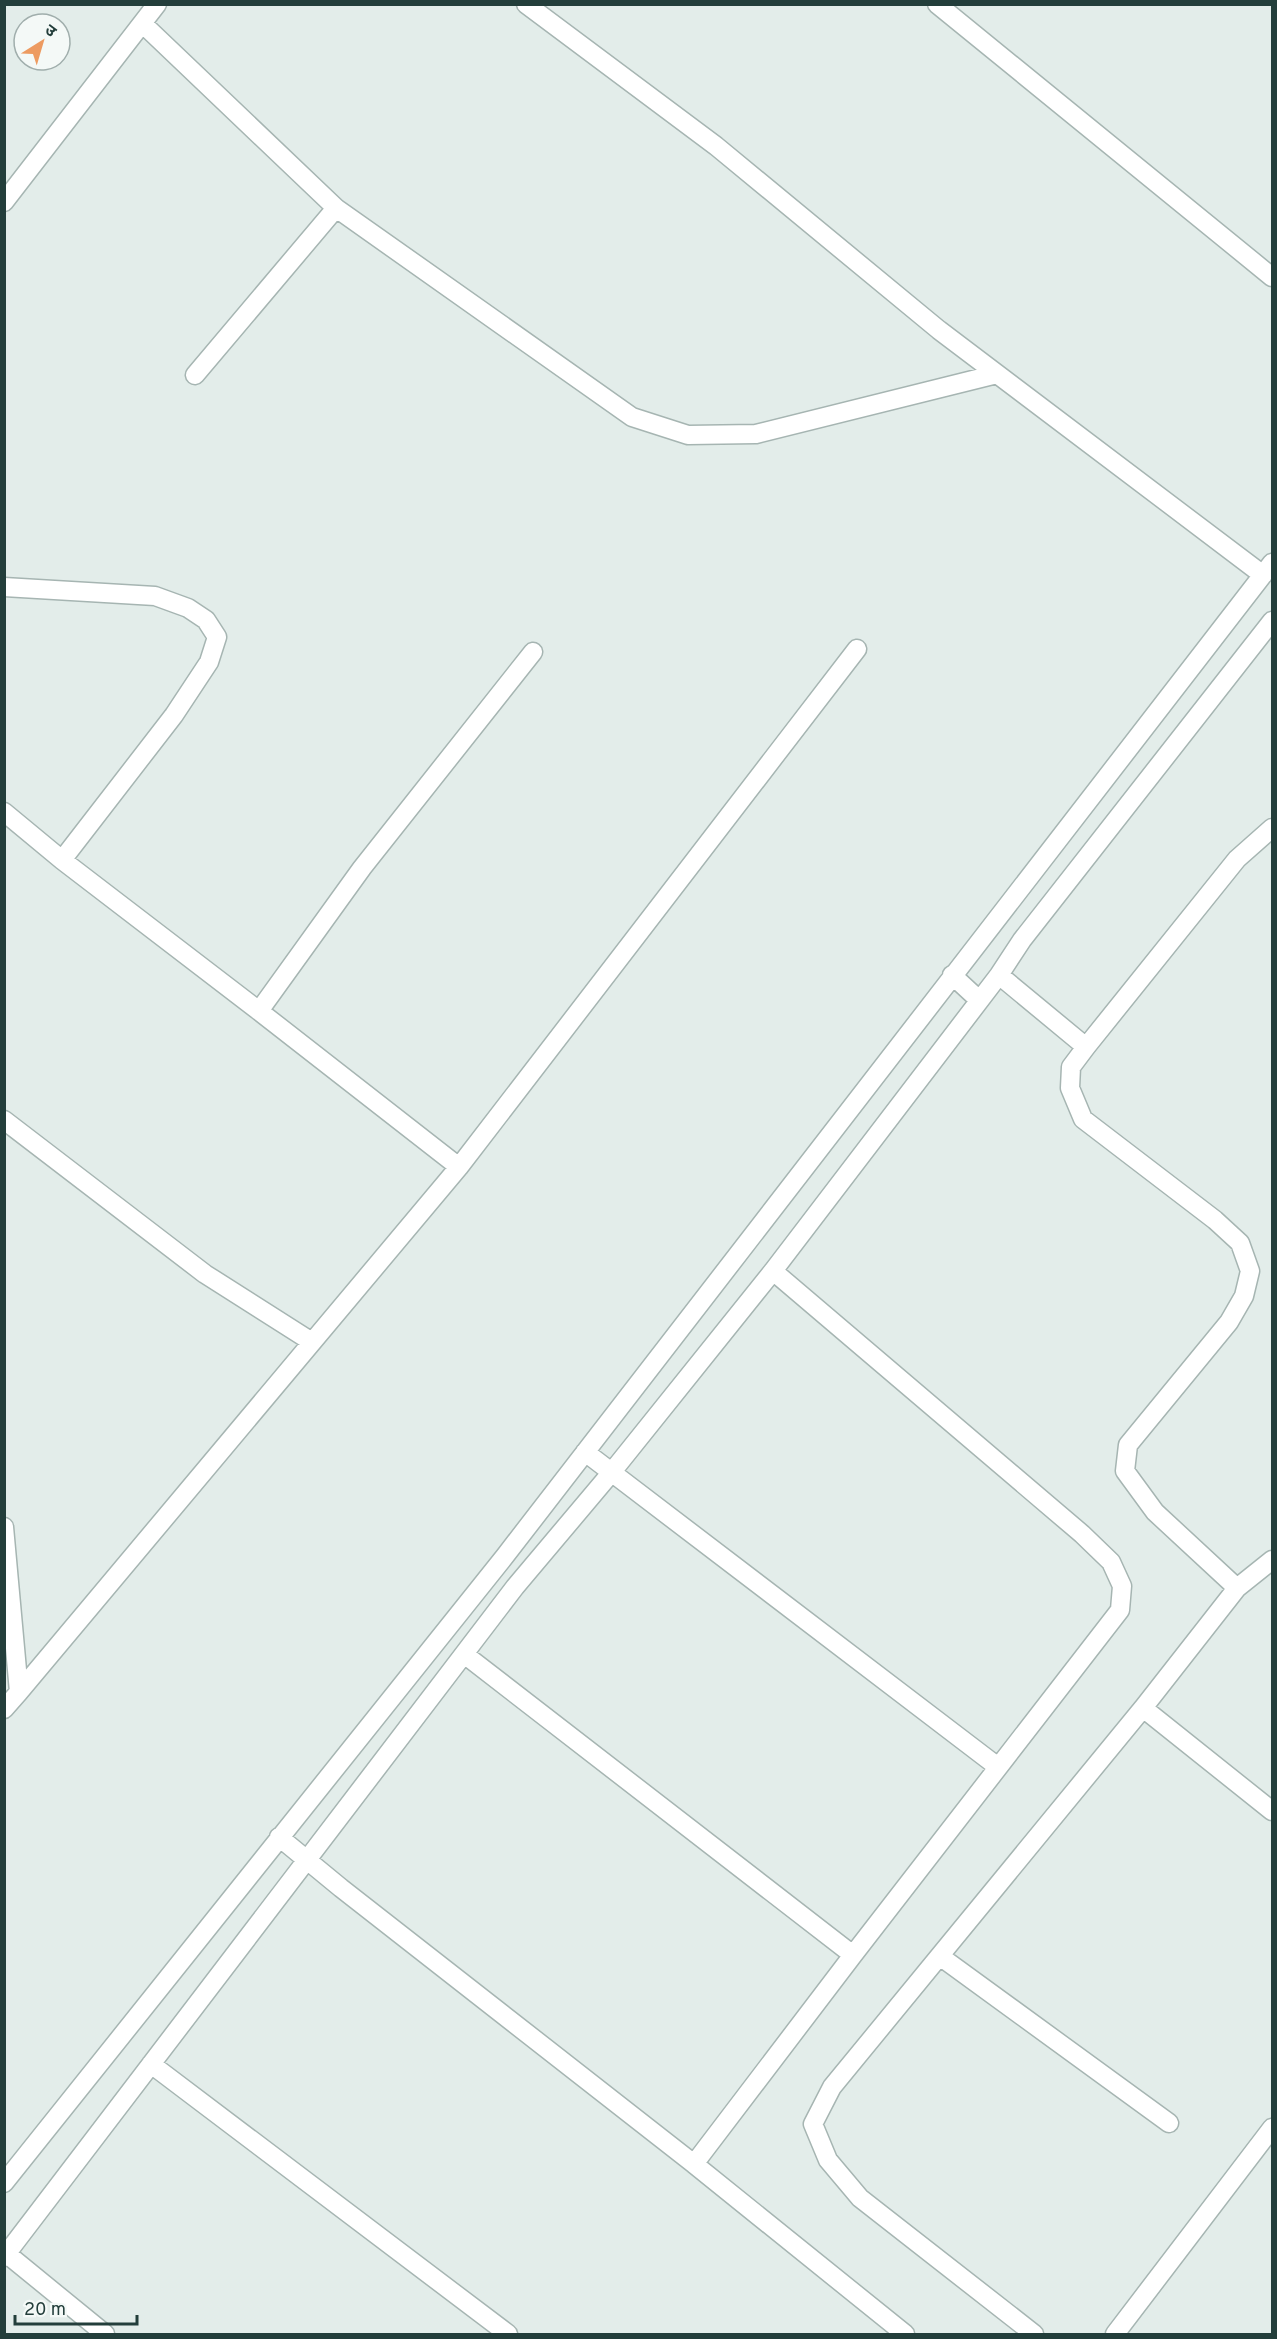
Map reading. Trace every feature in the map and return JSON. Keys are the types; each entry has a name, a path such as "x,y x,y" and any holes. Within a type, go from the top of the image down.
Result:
{"street":[{"path":"4,202 158,4"},
{"path":"4,2183 505,1556 1268,569 939,330 716,146 526,4"},
{"path":"937,4 1272,277"},
{"path":"143,24 336,208 632,417 688,435 756,435 997,374"},
{"path":"195,375 336,208"},
{"path":"4,587 155,596 188,608 206,620 217,637 209,662 174,715 62,860"},
{"path":"105,2334 6,2255 515,1587 611,1473 773,1271 999,975 1022,940 1272,621"},
{"path":"4,1709 459,1167 857,649"},
{"path":"259,1011 362,868 533,652"},
{"path":"4,812 62,860 459,1167"},
{"path":"1238,1588 1155,1512 1125,1471 1128,1445 1229,1322 1244,1296 1250,1271 1240,1243 1215,1220 1083,1119 1070,1088 1071,1067 1086,1047 1237,859 1272,828"},
{"path":"952,975 979,1000"},
{"path":"999,975 1086,1047"},
{"path":"4,1120 205,1274 312,1342"},
{"path":"694,2164 1120,1610 1122,1587 1111,1562 1082,1534 773,1271"},
{"path":"585,1452 998,1767"},
{"path":"4,1527 19,1692"},
{"path":"1034,2334 860,2198 828,2160 813,2124 832,2087 941,1957 1238,1588 1272,1560"},
{"path":"464,1654 853,1955"},
{"path":"1143,1708 1272,1811"},
{"path":"279,1837 694,2164 905,2334"},
{"path":"941,1957 1169,2123"},
{"path":"151,2064 508,2334"},
{"path":"1115,2334 1272,2128"}]}
